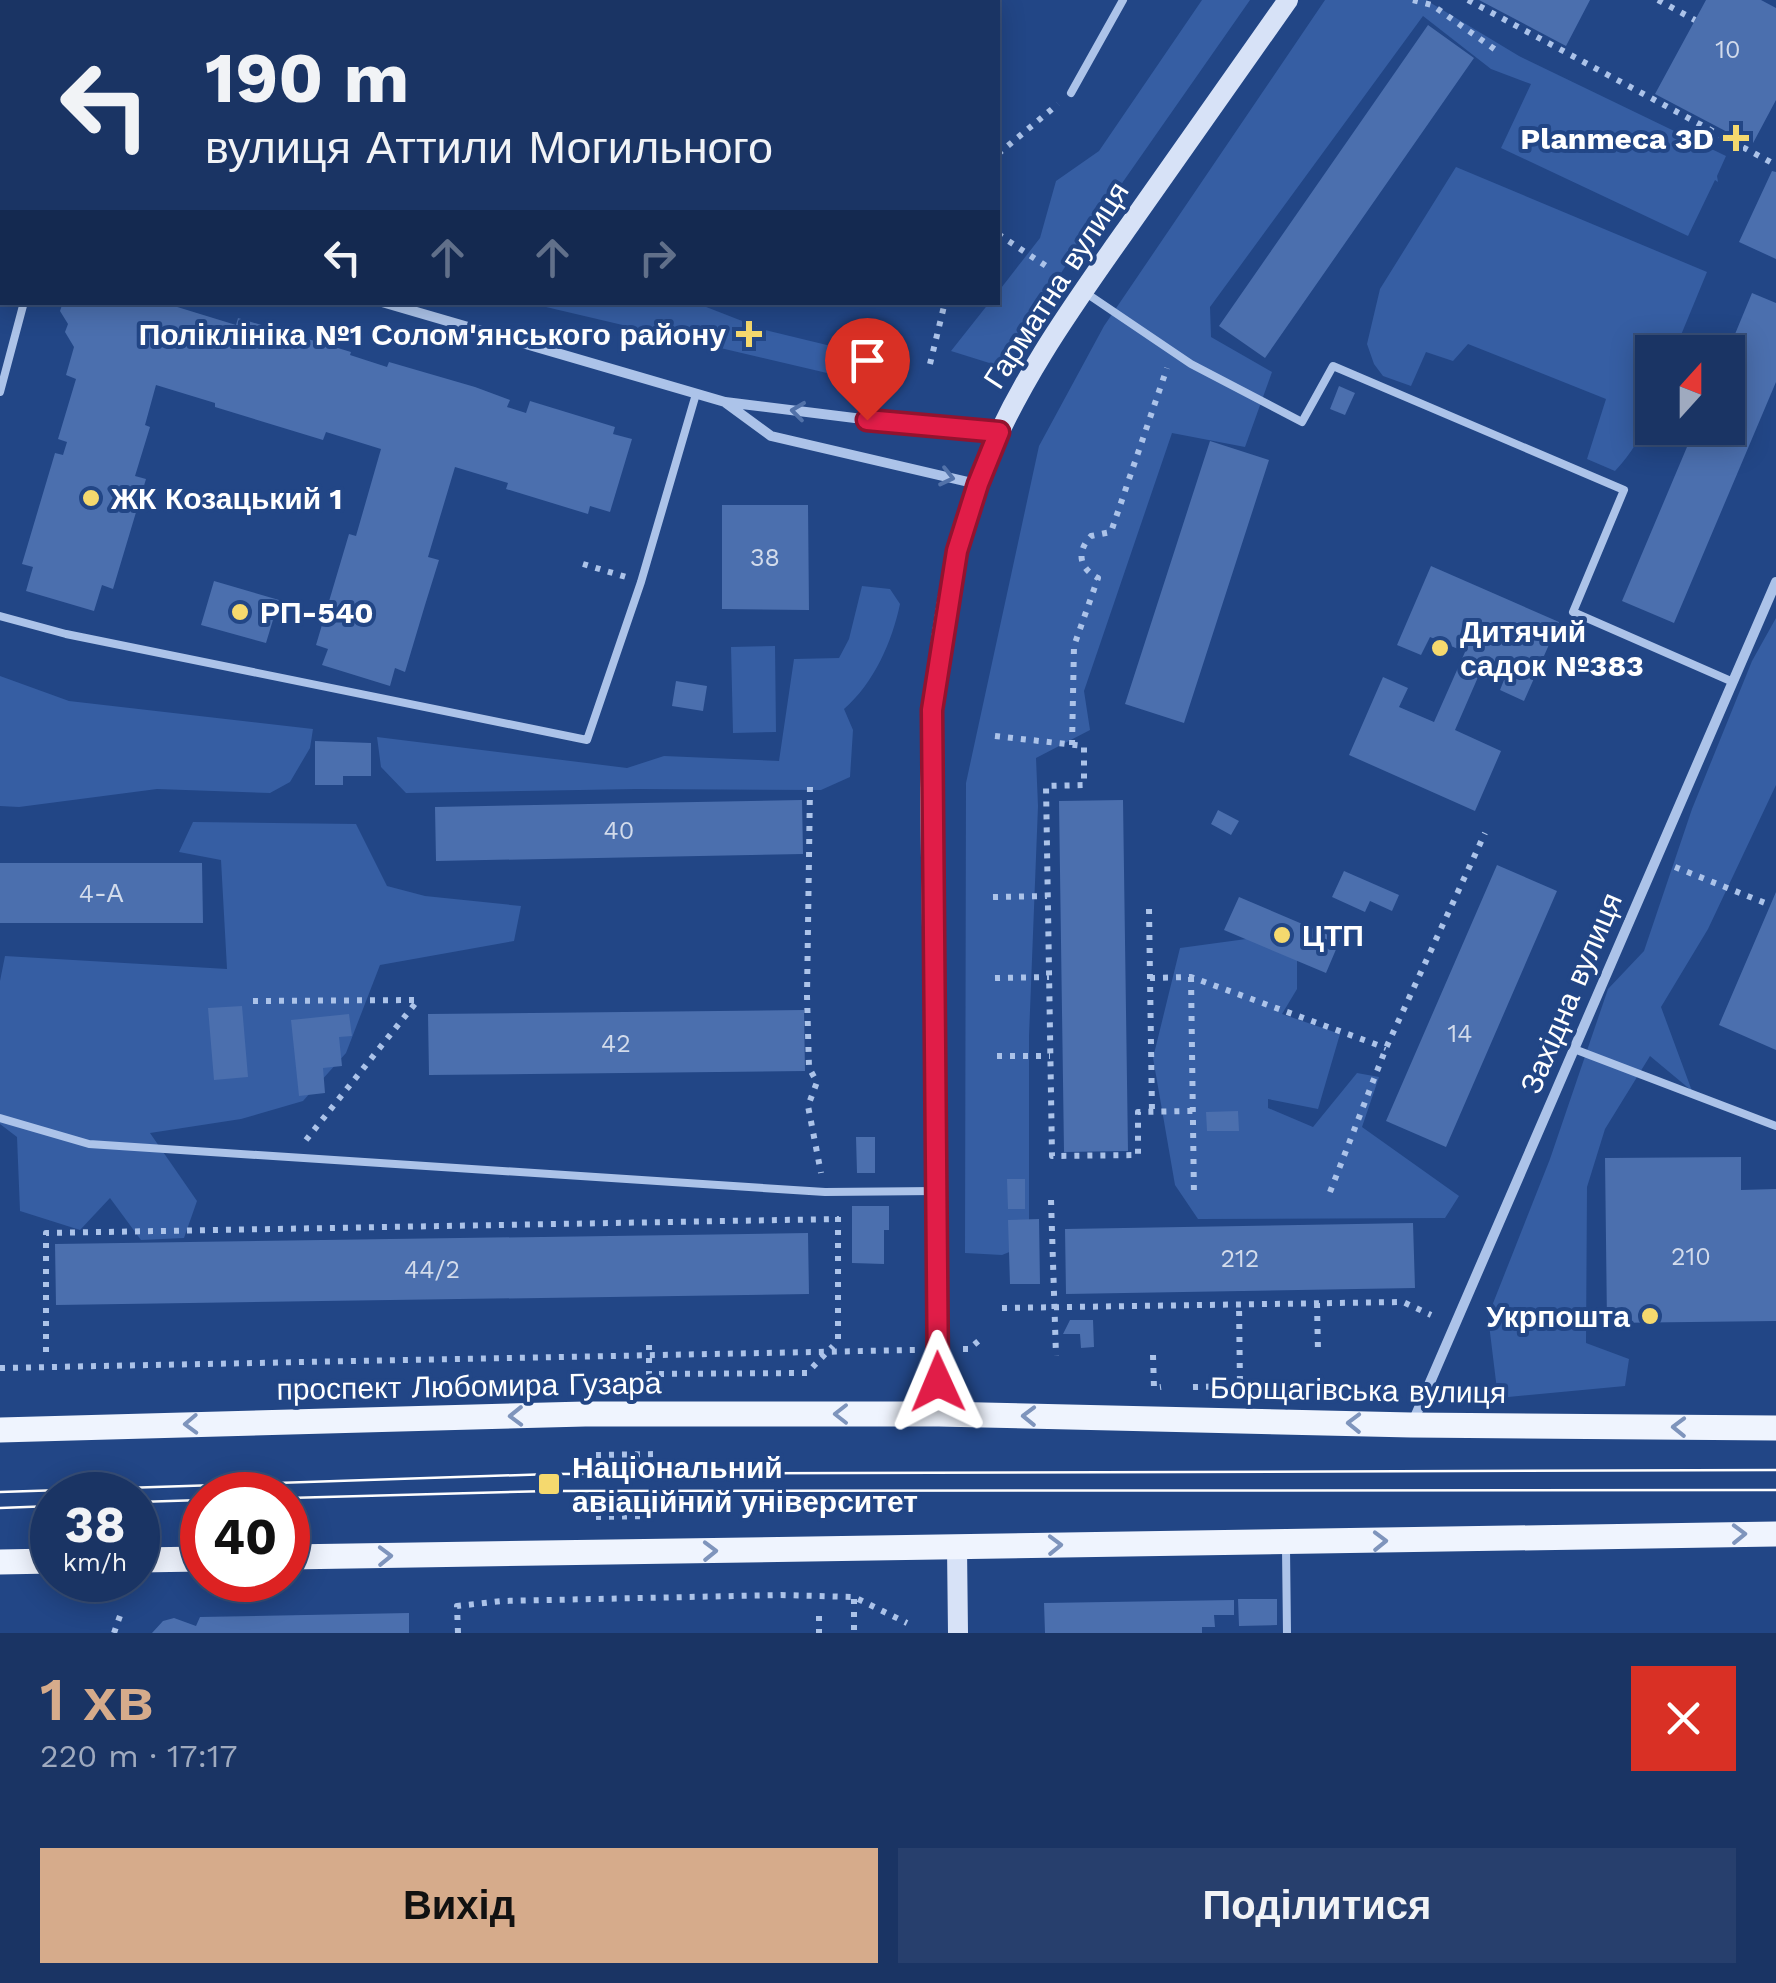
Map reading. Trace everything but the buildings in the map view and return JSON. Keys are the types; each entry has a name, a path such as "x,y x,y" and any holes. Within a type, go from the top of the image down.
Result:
{"main road":[{"name":"проспект Любомира Гузара","path":"0,1430 585,1414 939,1414"},
{"name":"Борщагівська вулиця","path":"939,1414 1411,1425 1776,1428"},
{"path":"310,1557 1776,1534"},
{"path":"0,1562 30,1561"}],"street":[{"name":"Гарматна вулиця","path":"939,1414 932,710 957,551 999,432 1034,367 1288,0"},
{"path":"392,305 725,402 999,432"},
{"path":"725,402 770,436 978,484"},
{"name":"Західна вулиця","path":"1411,1425 1776,582"},
{"path":"957,1547 958,1633"}],"lane":[{"path":"1071,93 1123,0"},
{"path":"1084,291 1173,352 1302,422 1333,366 1624,490 1573,612 1733,682"},
{"path":"0,392 23,305"},
{"path":"0,616 99,641 587,740 642,582 696,394"},
{"path":"1574,1048 1776,1126"},
{"path":"0,1118 89,1144 824,1192 936,1191"},
{"path":"1286,1542 1286,1633"}],"path":[{"path":"1413,0 1433,3 1500,53"},
{"path":"1468,0 1776,165"},
{"path":"1658,0 1695,20"},
{"path":"1000,152 1071,93"},
{"path":"1000,235 1049,268"},
{"path":"930,364 944,305"},
{"path":"1072,745 1074,646 1098,578 1082,564 1080,554 1091,536 1112,532 1173,352"},
{"path":"583,564 642,582"},
{"path":"995,736 1084,746 1084,785 1046,786 1052,1156 1138,1155 1138,1112 1193,1111"},
{"path":"649,1346 649,1374 742,1376 807,1372 836,1343 839,1219 824,1192 808,1106 817,1082 809,1068 807,1014 810,786"},
{"path":"1330,1192 1386,1048 1485,833"},
{"path":"1675,867 1770,906"},
{"path":"993,897 1048,896"},
{"path":"1149,909 1152,1112"},
{"path":"995,978 1049,976"},
{"path":"1150,978 1192,977 1386,1048"},
{"path":"1192,977 1194,1196"},
{"path":"253,1001 418,1000 293,1157"},
{"path":"997,1056 1050,1056"},
{"path":"1051,1200 1056,1356"},
{"path":"46,1352 46,1233 839,1219"},
{"path":"1002,1308 1403,1302 1431,1315"},
{"path":"1317,1303 1318,1352"},
{"path":"1188,1387 1240,1386 1238,1304"},
{"path":"0,1368 969,1349 982,1338"},
{"path":"1153,1355 1154,1388 1171,1387"},
{"path":"596,1455 656,1454"},
{"path":"596,1517 657,1516"},
{"path":"458,1633 457,1606 502,1601 781,1595 854,1598 907,1624"},
{"path":"854,1598 854,1633"},
{"path":"114,1633 122,1610"},
{"path":"819,1616 819,1633"}],"shaded area":[{"path":"1202,0 1250,0 999,366 951,351 987,305 1000,305 1000,289 1040,238 1056,181 1099,151"},
{"path":"1325,0 1426,0 1519,56 1726,156 1718,182 1715,180 1688,236 1501,148 1531,84 1491,69 1423,16 1210,307 1211,337 1272,372 1245,447 1172,433 1084,691 1090,730 1036,758 1029,1244 1002,1255 965,1253 966,783 1039,446 1104,326"},
{"path":"1456,167 1707,272 1681,335 1635,335 1635,445 1615,471 1587,459 1606,399 1468,344 1453,361 1426,352 1411,386 1383,376 1367,344 1380,289"},
{"path":"538,305 701,305 765,330 897,362 891,388"},
{"path":"862,586 890,589 900,604 880,661 844,709 853,730 850,777 821,790 406,793 381,767 377,737 627,768 664,756 779,761 794,659 839,658 849,639"},
{"path":"1776,618 1776,785 1708,929 1661,1007 1692,1091 1650,1056 1605,1129 1587,1187 1586,1343 1629,1359 1625,1386 1498,1398 1488,1316 1550,1159 1608,989 1644,951 1692,809 1752,661"},
{"path":"775,646 776,732 733,733 731,647"},
{"path":"0,676 69,701 313,729 310,748 290,782 270,793 157,789 19,807 0,806"},
{"path":"193,822 356,824 387,886 425,896 521,906 514,941 380,965 346,1053 303,1101 241,1119 150,1133 197,1201 184,1238 141,1240 110,1198 80,1230 20,1211 17,1137 0,1124 0,981 5,956 227,969 221,860 179,852"},
{"path":"1297,932 1297,989 1282,1014 1340,1034 1318,1109 1268,1099 1268,1108 1313,1127 1357,1073 1379,1077 1362,1127 1459,1196 1445,1218 1198,1219 1175,1185 1153,1058 1180,948"}],"tram line":[{"path":"0,1492 551,1474 1776,1470"},
{"path":"310,1497 550,1491 1776,1490"},
{"path":"160,1501 180,1501"},
{"path":"0,1508 30,1507"}],"place":[{"name":"Planmeca 3D","path":"1736,138"},
{"name":"Поліклініка №1 Солом'янського району","path":"749,334"},
{"name":"ЖК Козацький 1","path":"91,498"},
{"name":"РП-540","path":"240,612"},
{"name":"Дитячий садок №383","path":"1440,648"},
{"name":"ЦТП","path":"1282,935"},
{"name":"Укрпошта","path":"1650,1316"},
{"name":"Національний авіаційний університет","path":"549,1484"}],"route":[{"path":"867,420 999,432 957,551 932,710 938,1382"}]}
